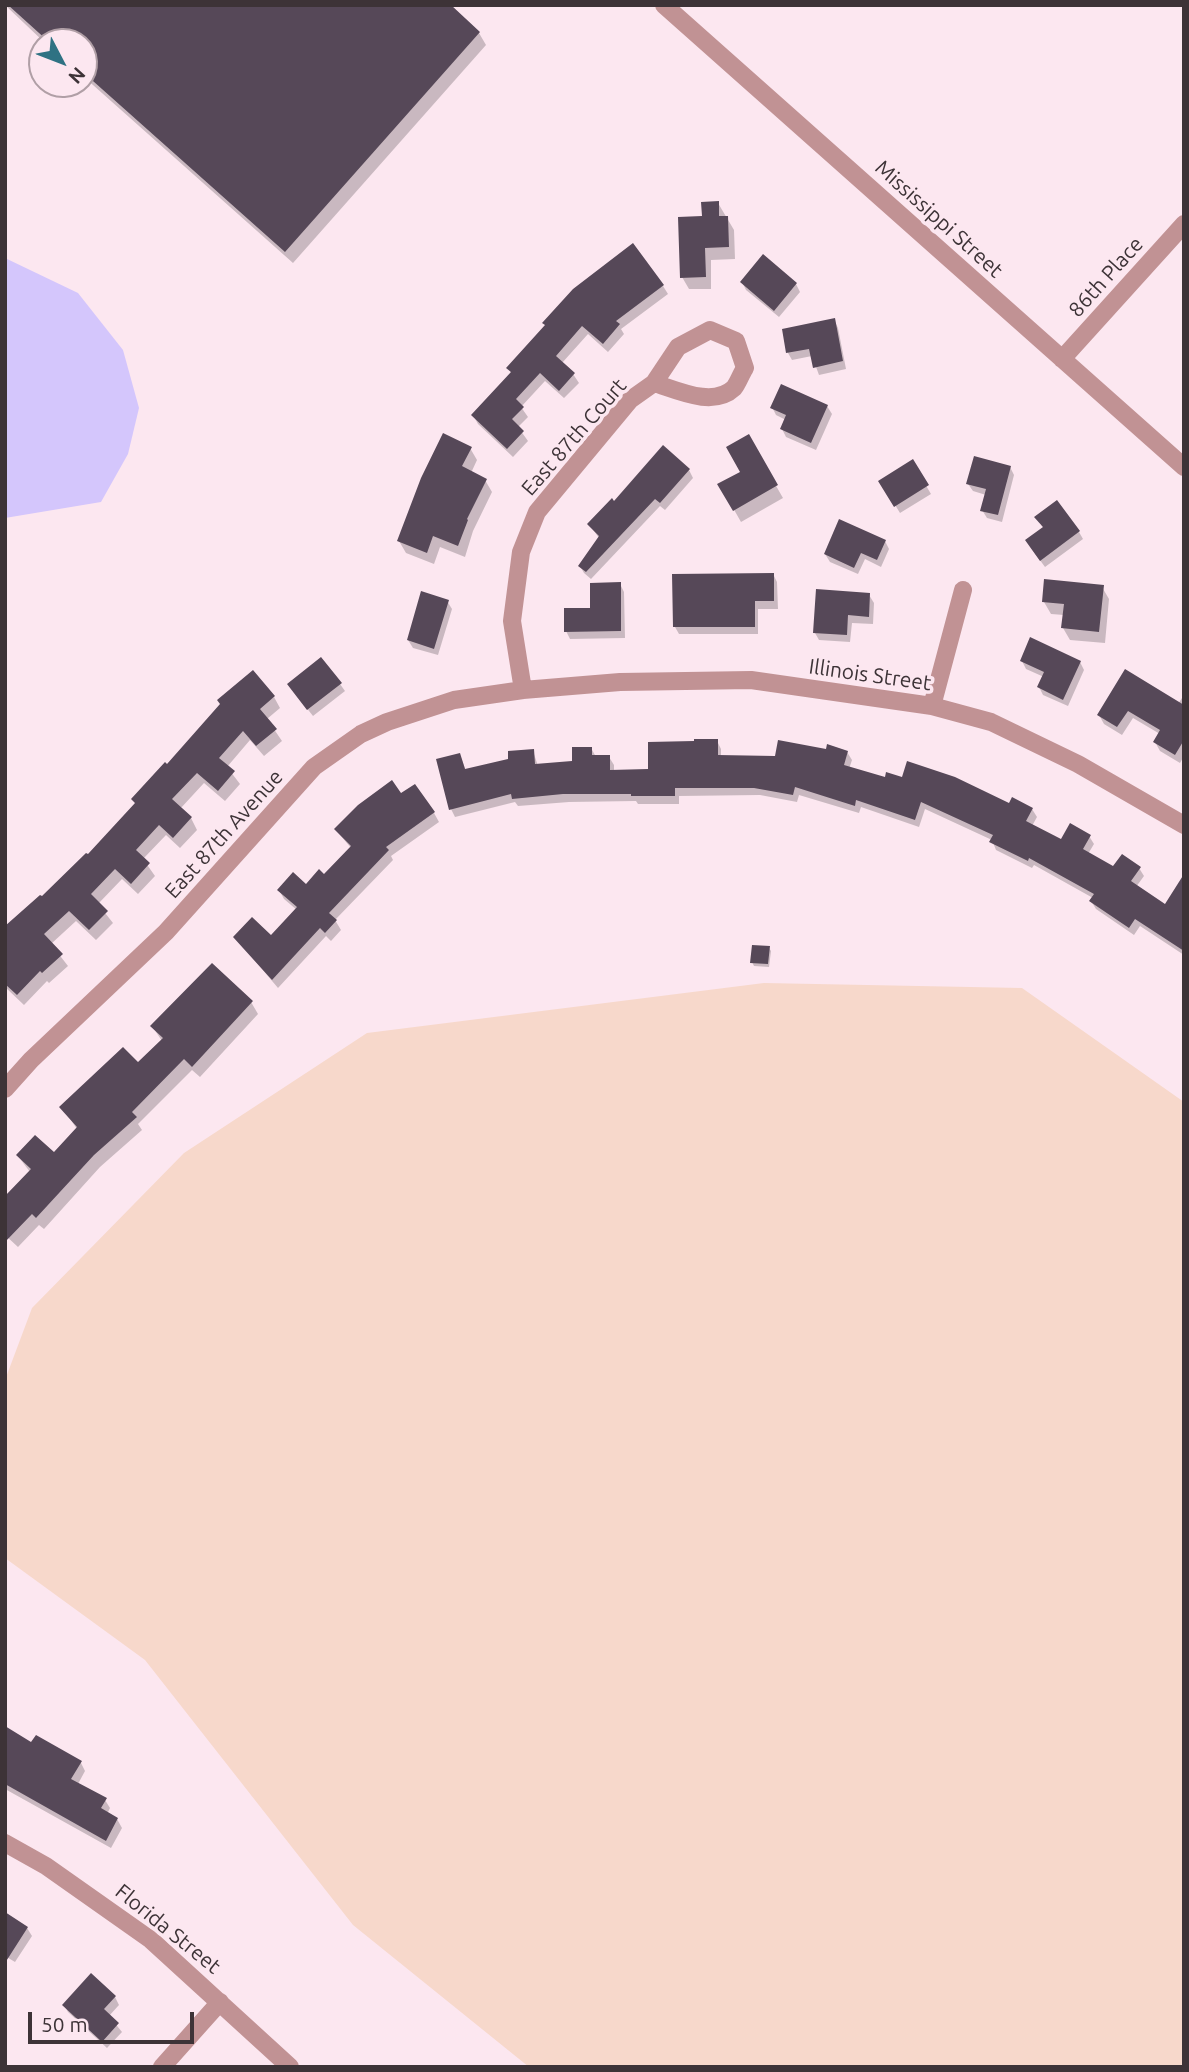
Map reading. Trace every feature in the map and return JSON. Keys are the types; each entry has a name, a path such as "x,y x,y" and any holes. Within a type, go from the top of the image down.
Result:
{"street":[{"name":"Mississippi Street","path":"664,5 1184,467"},
{"name":"86th Place","path":"1062,359 1184,224"},
{"name":"East 87th Court","path":"523,690 512,621 522,552 537,512 630,400 654,383 678,347 710,330 736,341 745,368 734,388 717,397 692,395 654,383"},
{"path":"932,706 963,590"},
{"name":"Illinois Street","path":"523,690 620,682 751,680 932,706 990,722 1078,764 1184,825"},
{"name":"East 87th Avenue","path":"5,1089 31,1060 166,932 314,767 361,734 387,722 454,700 523,690"},
{"name":"Florida Street","path":"5,1843 46,1866 151,1940 290,2067"},
{"path":"162,2067 220,2002"}],"shaded area":[{"path":"5,258 78,293 123,350 139,408 128,454 101,502 5,518"},
{"path":"764,983 1022,988 1184,1102 1182,2067 529,2067 353,1925 145,1660 5,1558 5,1380 32,1308 184,1153 367,1033"}],"building":[{"path":"8,5 451,5 480,32 285,252 98,85 98,28 33,28"},
{"path":"719,201 719,216 728,216 729,247 705,248 706,277 680,278 678,217 702,216 701,202"},
{"path":"633,243 664,285 616,321 620,324 603,344 582,326 556,356 575,373 559,391 540,373 516,399 524,407 512,419 524,431 507,449 471,415 511,372 506,368 573,289"},
{"path":"763,254 797,283 774,311 740,282"},
{"path":"835,318 843,361 813,368 809,349 786,353 782,329"},
{"path":"781,384 828,405 811,443 780,429 786,415 770,408"},
{"path":"443,433 472,447 462,466 487,479 467,519 458,546 433,536 427,553 397,541 421,478"},
{"path":"749,434 778,485 733,511 717,484 740,472 726,447"},
{"path":"663,445 690,469 660,503 655,499 586,572 578,566 599,536 587,524 612,498 614,501"},
{"path":"974,456 1011,466 998,515 980,511 986,489 966,484"},
{"path":"913,459 929,485 894,507 878,481"},
{"path":"1057,500 1080,531 1040,561 1025,540 1043,527 1034,517"},
{"path":"839,519 886,540 877,560 861,553 854,568 824,554"},
{"path":"774,573 774,601 755,601 755,627 673,627 672,574"},
{"path":"1044,579 1104,585 1099,632 1061,628 1064,604 1042,602"},
{"path":"621,582 621,631 564,632 564,608 590,608 590,583"},
{"path":"816,589 870,593 869,617 848,615 847,635 813,633"},
{"path":"421,591 449,600 434,649 407,640"},
{"path":"1030,637 1081,661 1063,700 1037,687 1044,672 1020,661"},
{"path":"321,657 342,683 307,710 287,684"},
{"path":"1125,669 1184,705 1184,740 1175,755 1153,742 1160,730 1128,711 1117,727 1097,715"},
{"path":"253,670 275,696 260,709 277,729 256,746 243,731 219,758 235,771 218,791 197,773 172,799 192,817 173,838 159,825 136,850 150,863 131,884 115,869 91,894 108,911 89,930 69,911 44,934 63,954 42,973 40,971 17,995 5,984 5,926 88,854 135,803 131,799 165,762 167,764 220,704 217,700"},
{"path":"718,739 718,755 775,756 778,740 826,749 827,744 848,751 844,765 885,777 886,772 902,777 907,761 955,777 1009,803 1012,797 1033,808 1026,821 1061,839 1070,823 1091,835 1083,849 1113,866 1122,854 1141,867 1131,881 1165,904 1184,874 1184,951 1135,919 1129,928 1089,901 1094,894 1029,858 1028,861 989,842 993,835 921,802 915,820 856,800 855,806 795,787 793,795 754,788 675,788 675,796 563,794 512,799 511,794 449,810 436,759 460,753 465,769 508,759 508,751 534,749 535,764 572,761 572,747 592,747 592,755 610,755 610,770 648,769 648,742"},
{"path":"392,780 401,793 415,784 435,812 386,847 389,850 329,913 337,920 325,933 320,928 272,980 233,937 252,917 271,935 297,907 277,890 293,872 306,884 319,869 324,874 351,846 334,829 358,805"},
{"path":"752,945 770,946 768,964 750,963"},
{"path":"212,963 253,1001 192,1067 184,1059 132,1112 137,1117 94,1155 36,1218 32,1214 5,1242 5,1196 31,1169 16,1155 35,1135 54,1152 77,1127 59,1107 123,1047 138,1062 163,1038 150,1026"},
{"path":"5,1726 31,1742 36,1735 82,1761 71,1779 107,1798 101,1808 118,1818 106,1841 5,1784"},
{"path":"5,1912 28,1927 5,1963"},
{"path":"91,1973 116,1996 104,2009 119,2023 102,2042 62,2005"}]}
